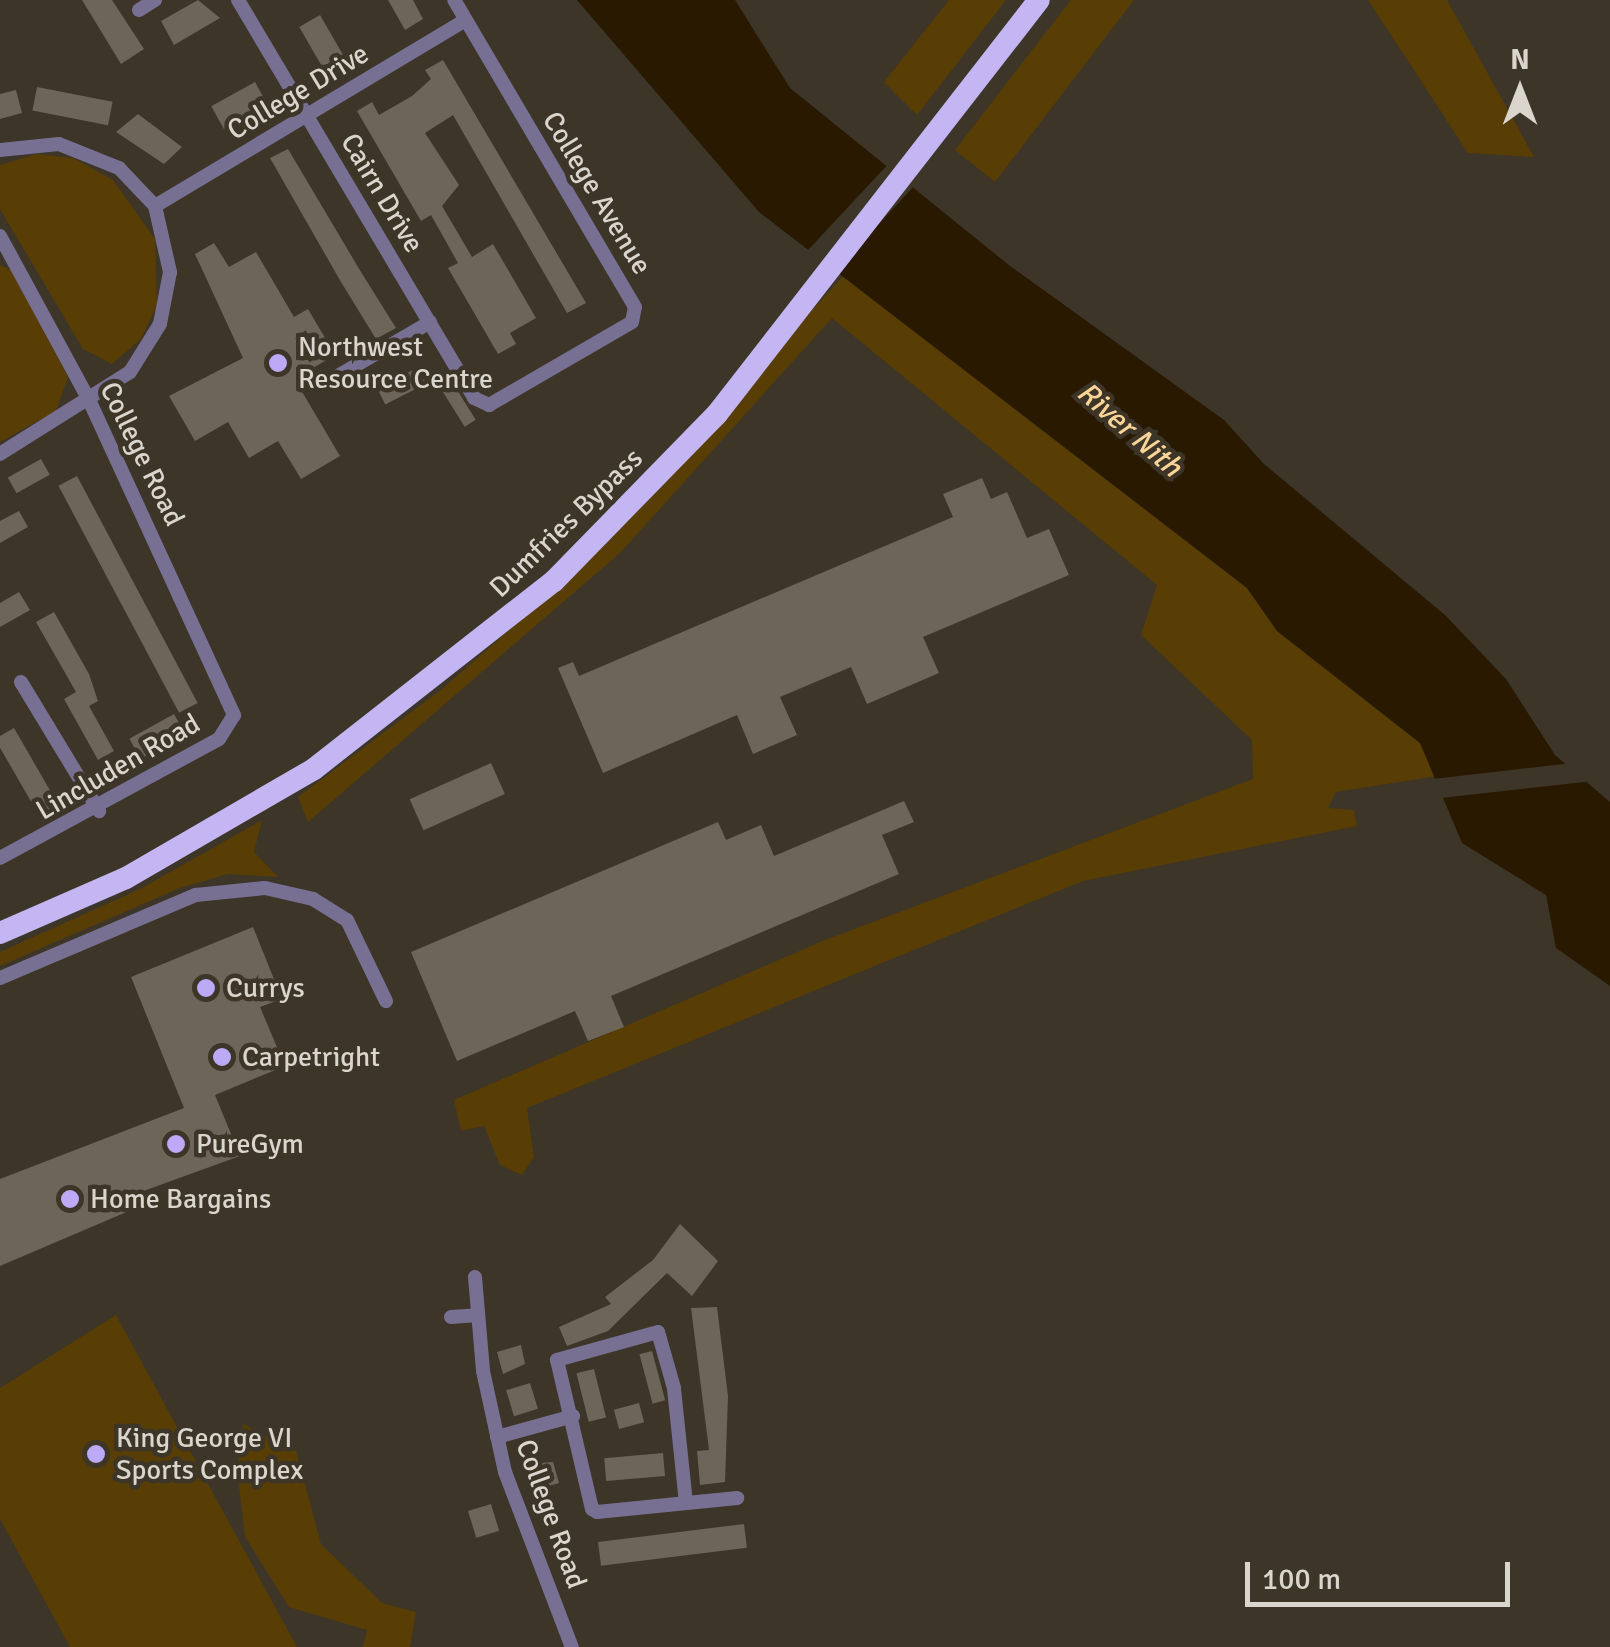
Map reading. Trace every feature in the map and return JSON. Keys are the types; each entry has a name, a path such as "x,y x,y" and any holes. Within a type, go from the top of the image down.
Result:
{"highway":[{"name":"Dumfries Bypass","path":"0,934 126,878 314,769 473,651 640,498 800,312 1039,0"}],"street":[{"path":"139,10 156,0"},
{"name":"Cairn Drive","path":"238,0 474,398 489,405"},
{"name":"College Avenue","path":"454,0 635,307 632,322 489,405"},
{"name":"College Drive","path":"155,206 466,20"},
{"path":"0,150 28,144 88,152 118,168 155,206 170,255 160,324 130,372 90,402 0,454"},
{"name":"College Road","path":"0,236 90,402 230,698"},
{"path":"324,384 430,322"},
{"path":"21,682 98,811"},
{"name":"Lincluden Road","path":"0,858 98,811 224,735 234,716 230,698"},
{"path":"0,978 215,888 289,892 348,920 386,1001"},
{"name":"College Road","path":"475,1277 497,1437 572,1647"},
{"path":"451,1317 478,1315"},
{"path":"686,1503 674,1388 658,1332 557,1360 592,1508 686,1503 737,1498"},
{"path":"497,1437 573,1416"}],"shaded area":[{"path":"949,0 1006,0 917,115 884,82"},
{"path":"1071,0 1134,0 995,182 955,150"},
{"path":"1368,0 1447,0 1534,157 1468,153"},
{"path":"37,154 73,158 113,180 155,239 157,305 141,339 112,364 83,349 0,209 0,165"},
{"path":"0,265 11,270 68,377 56,411 0,442"},
{"path":"843,276 1247,588 1277,631 1420,743 1437,776 1336,792 1328,808 1354,810 1357,826 1083,881 527,1108 534,1157 522,1175 500,1165 484,1126 461,1131 454,1100 825,940 1253,779 1252,740 1141,635 1157,585 832,318 620,553 308,822 298,797 442,689 569,578"},
{"path":"262,820 254,852 278,877 228,874 180,888 0,966 0,952 140,889"},
{"name":"King George VI Sports Complex","path":"116,1315 297,1647 70,1647 0,1519 0,1388"},
{"path":"243,1424 296,1451 321,1544 382,1603 416,1612 410,1647 363,1647 367,1630 289,1607 245,1537 237,1468"}],"water":[{"name":"River Nith","path":"577,0 735,0 790,88 1010,266 1224,420 1264,464 1445,615 1506,679 1555,755 1610,802 1610,986 1556,948 1546,895 1462,843 1420,743 1277,631 1247,588 759,212"}],"pier":[{"path":"891,161 916,184 830,276 805,253"},
{"path":"1572,763 1593,781 1441,798 1433,779"}],"building":[{"path":"82,0 112,0 144,49 121,64"},
{"path":"198,0 220,18 174,45 161,21"},
{"path":"388,0 413,0 423,19 405,30"},
{"path":"320,15 348,63 327,75 299,27"},
{"path":"443,60 586,303 567,313 453,115 425,133 459,185 442,206 472,257 493,244 536,318 510,333 516,344 498,354 448,268 458,263 431,215 421,221 357,111 372,102 379,115 412,96 431,79 425,70"},
{"path":"255,82 268,105 224,129 211,106"},
{"path":"37,87 113,102 108,125 32,111"},
{"path":"16,90 22,113 0,119 0,94"},
{"path":"138,114 182,147 164,164 116,132"},
{"path":"288,149 396,328 376,339 270,158"},
{"name":"Northwest Resource Centre","path":"214,243 229,267 256,252 294,317 308,309 335,355 308,371 314,383 301,390 340,456 301,479 278,441 249,458 228,422 195,441 169,396 243,358 195,254"},
{"path":"419,367 427,383 385,404 377,388"},
{"path":"454,385 476,420 465,427 443,392"},
{"path":"41,459 50,475 16,493 8,477"},
{"path":"77,476 198,703 179,713 58,486"},
{"path":"982,478 991,499 1007,492 1027,538 1049,529 1069,575 923,637 939,673 867,704 851,667 780,697 797,735 753,754 737,715 603,773 558,668 573,662 579,676 953,517 943,494"},
{"path":"19,511 28,527 0,543 0,521"},
{"path":"19,592 30,610 0,627 0,603"},
{"path":"54,612 89,674 98,701 89,706 114,751 98,760 64,699 76,692 36,622"},
{"path":"174,714 185,734 141,759 129,739"},
{"path":"14,728 58,804 39,815 0,748 0,736"},
{"path":"491,763 505,794 424,830 410,799"},
{"path":"904,801 914,822 882,835 899,874 611,996 624,1027 588,1041 575,1011 457,1061 411,952 718,822 726,840 761,825 774,856"},
{"path":"253,927 282,999 260,1007 285,1066 215,1095 240,1156 138,1193 143,1205 0,1266 0,1179 184,1108 131,977"},
{"path":"680,1224 718,1261 692,1296 667,1273 608,1331 567,1346 559,1327 611,1304 605,1297 653,1260"},
{"path":"717,1307 728,1396 725,1482 700,1485 697,1451 709,1450 691,1308"},
{"path":"521,1345 525,1364 503,1374 497,1352"},
{"path":"652,1351 665,1400 653,1404 639,1354"},
{"path":"594,1369 606,1418 589,1422 577,1373"},
{"path":"530,1383 538,1409 514,1416 506,1390"},
{"path":"639,1403 644,1422 619,1429 614,1410"},
{"path":"663,1453 665,1476 606,1481 604,1458"},
{"path":"553,1462 559,1483 535,1490 527,1464"},
{"path":"491,1504 499,1531 476,1538 468,1511"},
{"path":"744,1524 747,1548 601,1566 598,1542"}],"place":[{"name":"Northwest Resource Centre","path":"278,363"},
{"name":"Currys","path":"206,988"},
{"name":"Carpetright","path":"222,1057"},
{"name":"PureGym","path":"176,1144"},
{"name":"Home Bargains","path":"70,1199"},
{"name":"King George VI Sports Complex","path":"96,1454"}]}
